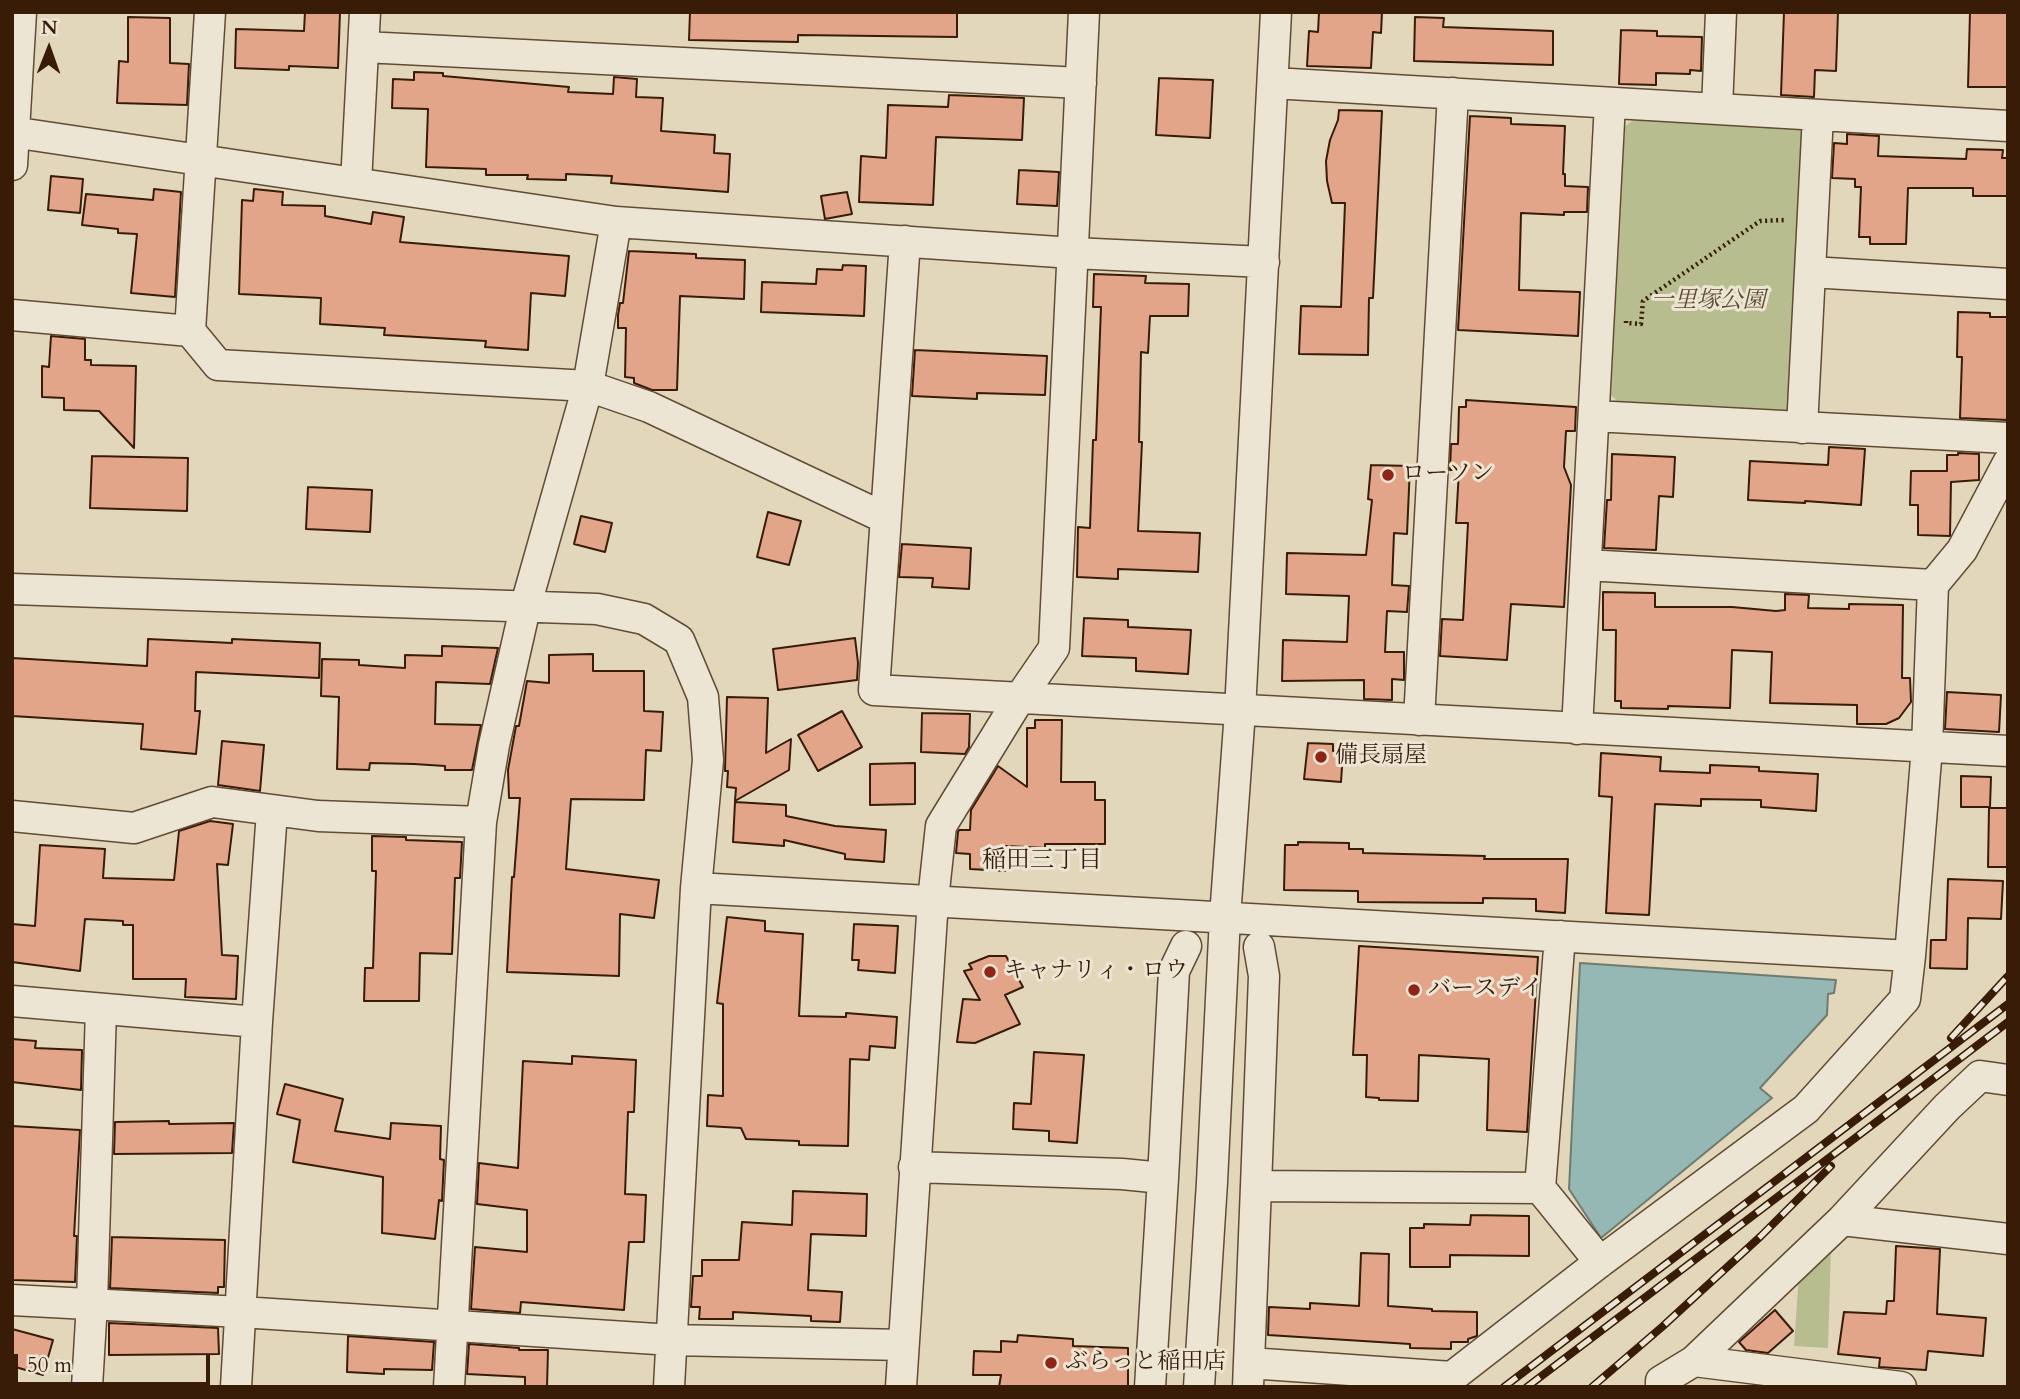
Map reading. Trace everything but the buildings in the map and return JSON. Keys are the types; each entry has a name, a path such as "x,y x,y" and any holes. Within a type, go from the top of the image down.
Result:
{"street":[{"path":"12,165 21,12"},
{"path":"210,12 190,331 218,365 587,386 649,407 885,518"},
{"path":"356,183 365,12"},
{"path":"901,1387 933,900 941,826 1019,699 1054,648 1084,12"},
{"path":"1199,1387 1240,710 1276,12"},
{"path":"1717,109 1721,12"},
{"path":"364,47 1081,83"},
{"path":"1273,83 2008,126"},
{"path":"1419,720 1453,93"},
{"path":"1577,729 1610,103"},
{"path":"1802,428 1818,115"},
{"path":"13,132 616,222 1073,253 1264,262"},
{"path":"449,1387 481,822 494,745 524,608 587,386 616,222"},
{"path":"905,241 874,690 2008,751"},
{"path":"1811,272 2008,284"},
{"path":"12,315 190,331"},
{"path":"1594,416 2008,439"},
{"path":"1259,947 1264,976 1249,1375 1446,1382 1600,1262 1806,1109 1905,999 1927,747 1933,584 1962,550 2008,463"},
{"path":"1586,565 1933,584"},
{"path":"12,589 597,609 644,619 679,639 703,697 708,760 696,888 669,1387"},
{"path":"12,816 134,828 212,802 318,816 481,822"},
{"path":"236,1387 272,811"},
{"path":"696,888 1910,956"},
{"path":"1560,936 1540,1188 1600,1262"},
{"path":"1150,1387 1174,971 1186,946"},
{"path":"12,1001 257,1022"},
{"path":"87,1387 101,1009"},
{"path":"1661,1387 1661,1381 1694,1361 1842,1220 1947,1107 1980,1076 2008,1080"},
{"path":"915,1167 1122,1174 1163,1178"},
{"path":"1256,1186 1540,1188"},
{"path":"1842,1220 2008,1239"},
{"path":"12,1300 672,1340 903,1345"},
{"path":"1694,1361 1901,1387"}],"path":[{"path":"1626,311 1626,323 1641,324 1643,301 1759,221 1814,220"}],"green space":[{"name":"一里塚公園","path":"1635,119 1797,125 1807,138 1795,407 1783,413 1619,403 1611,395 1625,126"},
{"path":"1831,1248 1828,1348 1794,1346 1799,1274"}],"water":[{"path":"1580,963 1836,980 1834,993 1828,994 1827,1015 1760,1088 1772,1098 1601,1238 1569,1189"}],"railway":[{"path":"1951,1038 2008,976"},
{"path":"1504,1387 2008,1004"},
{"path":"1527,1387 2008,1022"},
{"path":"1592,1387 1761,1236 1831,1166"}],"place":[{"name":"ローソン","path":"1388,475"},
{"name":"備長扇屋","path":"1321,757"},
{"name":"キャナリィ・ロウ","path":"990,972"},
{"name":"バースデイ","path":"1414,990"},
{"name":"ぶらっと稲田店","path":"1051,1363"}],"district":[{"name":"稲田三丁目","path":"1042,861"}]}
